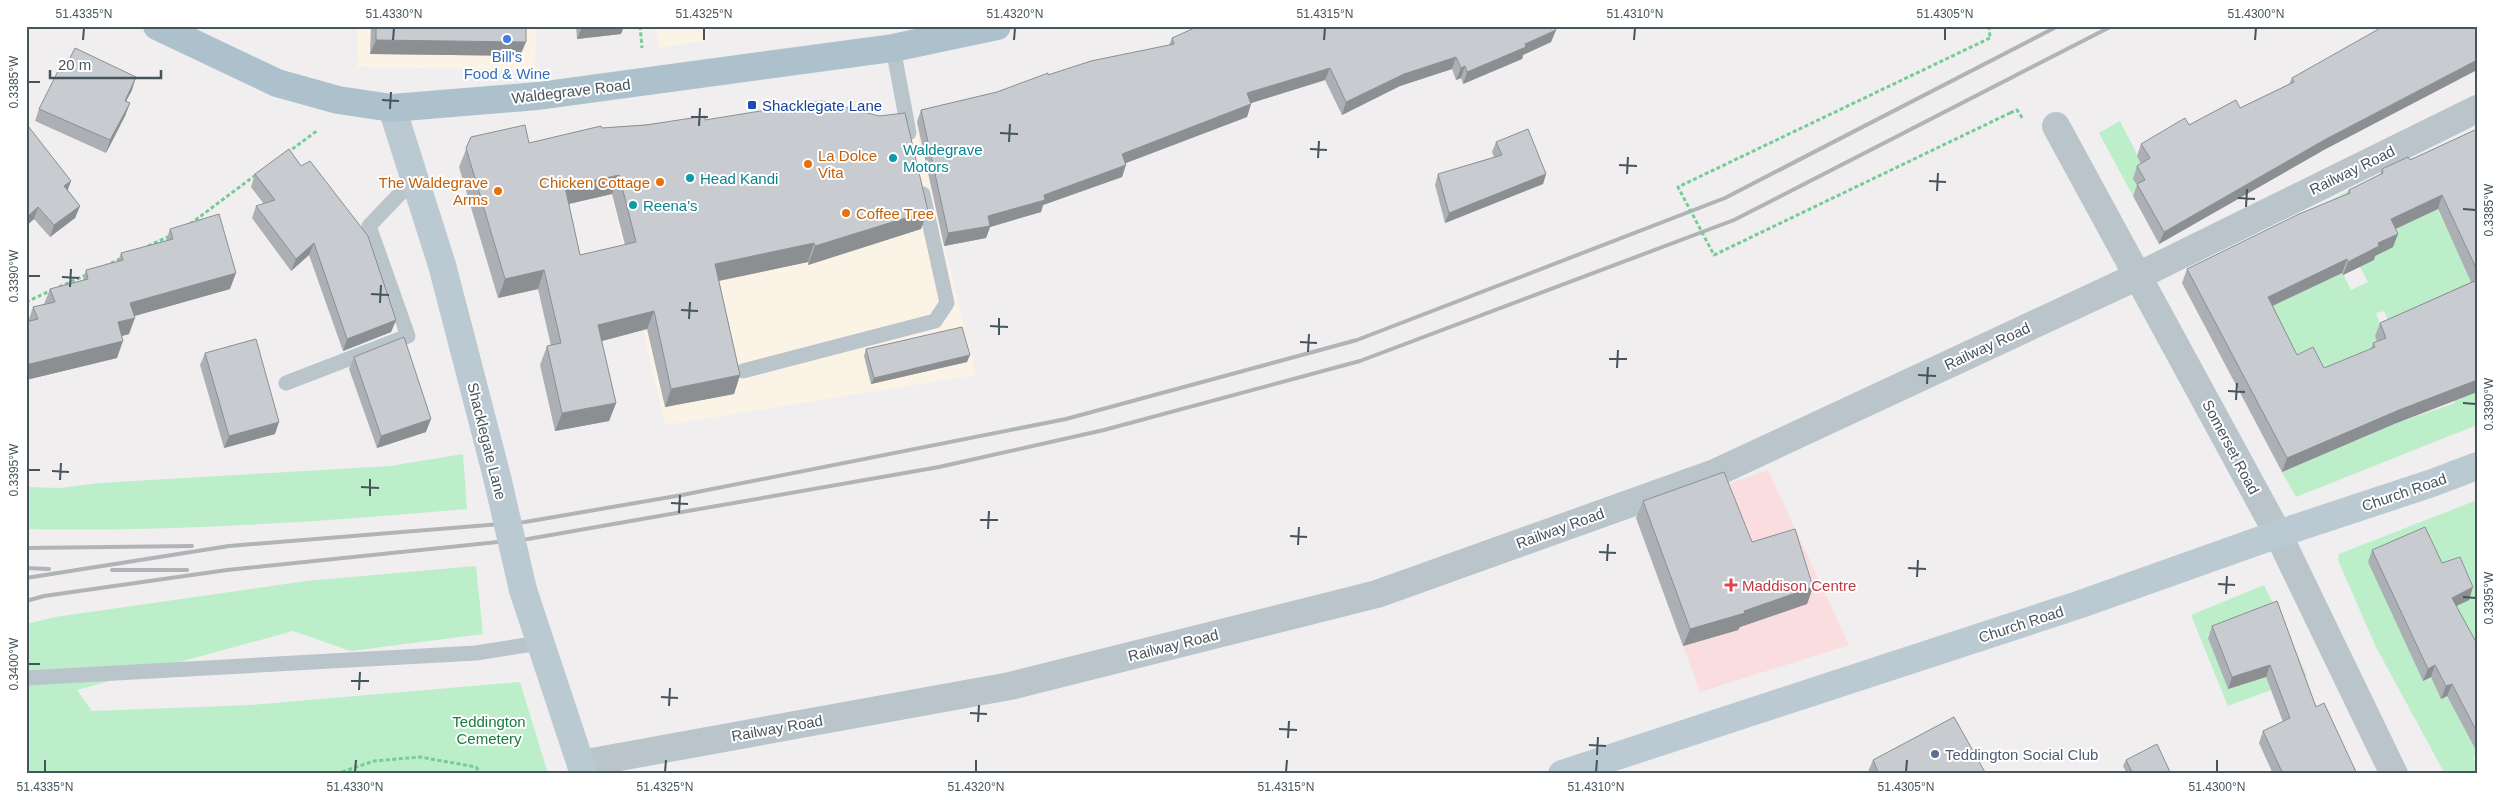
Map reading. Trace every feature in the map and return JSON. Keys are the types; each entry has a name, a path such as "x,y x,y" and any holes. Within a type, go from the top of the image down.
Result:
{"main road":[{"name":"Waldegrave Road","path":"157,26 277,83 338,100 392,108 538,96 893,48 997,26"},
{"name":"Shacklegate Lane","path":"392,108 442,265 523,590 582,769"},
{"name":"Church Road","path":"1562,774 2078,605 2477,466"}],"street":[{"name":"Railway Road","path":"582,769 1010,686 1377,594 1716,473 2138,276 2477,109"},
{"name":"Somerset Road","path":"2056,126 2278,534 2394,774"}],"lane":[{"path":"893,48 912,149"},
{"path":"744,371 935,321 947,303 919,178"},
{"path":"286,384 408,336 369,226 414,180"},
{"path":"26,678 476,652 539,643"}],"path":[{"path":"1988,26 1990,38 1678,187 1714,255 2010,114"},
{"path":"286,153 317,131 338,100"},
{"path":"187,226 263,170"},
{"path":"143,248 179,232"},
{"path":"98,269 125,256"},
{"path":"26,302 89,273"},
{"path":"336,774 374,761 420,757 476,767 481,774"}],"shaded area":[{"path":"357,26 536,26 535,70 358,67"},
{"path":"656,26 708,26 709,40 659,48"},
{"path":"821,102 876,120 915,123 976,375 665,425 599,143 758,123 757,110"},
{"path":"1768,470 1849,645 1700,692 1636,517"}],"green space":[{"path":"2120,121 2145,170 2140,192 2133,196 2099,133"},
{"path":"2413,157 2477,294 2450,349 2471,394 2477,392 2477,425 2296,497 2282,472 2371,434 2292,369 2230,271 2325,203","holes":["2373,257 2374,260 2360,267 2368,282 2351,290 2342,272","2384,311 2394,333 2426,320 2455,403 2394,424 2381,352 2384,334 2376,313"]},
{"path":"463,454 467,509 246,525 81,530 26,529 26,487 59,488 100,483 390,466"},
{"path":"2477,500 2477,666 2441,698 2447,696 2477,751 2477,755 2473,758 2477,764 2477,774 2445,774 2376,647 2338,560 2339,554"},
{"name":"Teddington Cemetery","path":"476,566 483,634 351,651 293,631 77,690 92,711 251,705 520,682 548,774 26,774 26,624 55,617 306,581"},
{"path":"2264,585 2307,676 2297,680 2238,627 2258,680 2266,677 2271,690 2228,706 2191,615","holes":["2231,625 2228,689 2207,635"]}],"building":[{"path":"376,26 526,26 526,42 376,40"},
{"path":"1199,26 1554,26 1556,30 1525,44 1526,47 1467,72 1465,66 1461,68 1456,57 1404,74 1346,102 1330,68 1247,93 1251,104 1122,154 1126,165 1044,195 1045,200 988,216 990,226 948,233 921,110 997,92 1048,73 1048,75 1091,61 1174,44 1172,38"},
{"path":"2384,26 2477,26 2477,60 2326,139 2164,232 2137,184 2145,180 2137,166 2150,158 2141,144 2185,118 2189,125 2236,100 2240,108 2294,82 2292,78"},
{"path":"75,48 136,77 125,101 130,103 110,140 39,109 58,71 63,72"},
{"path":"822,101 879,116 905,113 928,211 815,246 814,243 715,264 740,375 671,389 654,311 598,325 616,403 562,413 547,346 561,343 544,270 505,279 466,148 471,137 525,125 529,143 601,126 602,128 646,125 705,116 705,120","holes":["619,175 636,242 580,255 565,187"]},
{"path":"28,126 71,181 64,186 80,206 54,225 38,207 26,218 26,127"},
{"path":"1528,129 1546,174 1449,213 1438,174 1502,155 1496,142"},
{"path":"2477,129 2477,270 2442,195 2391,219 2398,234 2378,243 2379,246 2348,262 2347,259 2268,297 2297,355 2313,347 2324,368 2375,347 2373,343 2386,338 2380,323 2477,280 2477,380 2399,410 2287,458 2187,269 2299,214 2350,193 2349,190 2383,173 2382,169 2408,157 2410,160"},
{"path":"289,149 301,166 310,161 368,236 396,320 347,339 314,243 296,259 256,206 275,200 255,174"},
{"path":"219,214 236,273 130,303 135,318 118,322 123,341 26,365 26,322 38,319 33,307 55,302 50,289 88,279 86,270 123,260 121,253 173,239 170,229"},
{"path":"962,327 970,355 874,378 866,349"},
{"path":"404,337 431,419 381,436 354,357"},
{"path":"256,339 279,422 229,436 205,353"},
{"name":"Maddison Centre","path":"1724,472 1752,542 1795,529 1813,587 1744,611 1745,613 1690,629 1643,501"},
{"path":"2425,527 2442,563 2460,557 2473,587 2452,598 2477,644 2477,732 2452,684 2446,686 2435,665 2428,669 2372,550"},
{"path":"2277,601 2316,707 2324,703 2357,774 2283,774 2263,731 2290,718 2270,665 2232,677 2212,626"},
{"path":"1954,717 1986,774 1879,774 1873,760"},
{"path":"2157,744 2171,774 2133,774 2126,760"}],"railway":[{"path":"26,578 229,546 525,522 682,495 1066,419 1357,340 1725,198 2058,26"},
{"path":"26,601 44,596 227,570 528,539 939,467 1104,430 1360,361 1734,220 2112,26"},
{"path":"26,548 192,546"},
{"path":"26,568 49,569"},
{"path":"112,570 187,570"}],"place":[{"name":"Bill's Food & Wine","path":"507,39"},
{"name":"Shacklegate Lane","path":"752,105"},
{"name":"Waldegrave Motors","path":"893,158"},
{"name":"La Dolce Vita","path":"808,164"},
{"name":"Head Kandi","path":"690,178"},
{"name":"Chicken Cottage","path":"660,182"},
{"name":"The Waldegrave Arms","path":"498,191"},
{"name":"Reena's","path":"633,205"},
{"name":"Coffee Tree","path":"846,213"},
{"name":"Maddison Centre","path":"1731,585"},
{"name":"Teddington Social Club","path":"1935,754"}]}
